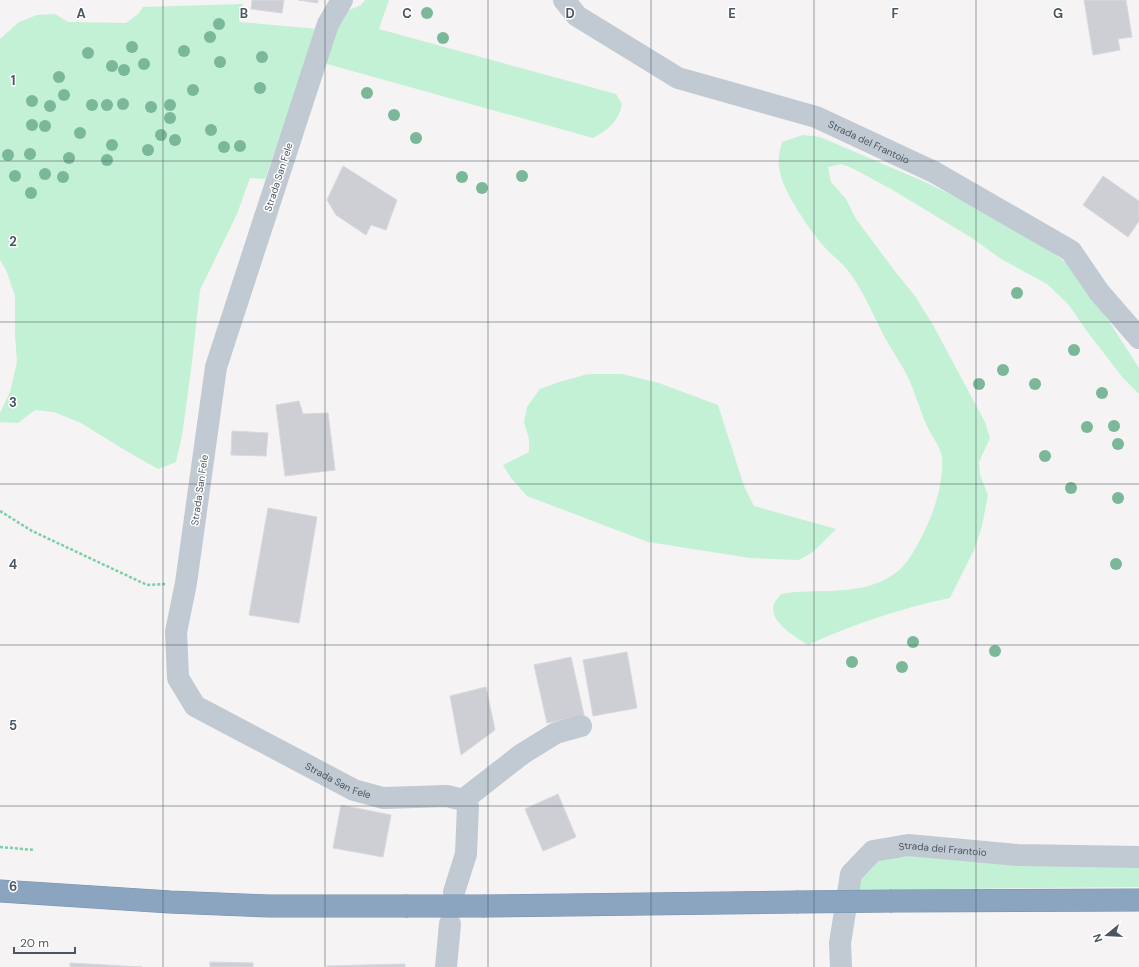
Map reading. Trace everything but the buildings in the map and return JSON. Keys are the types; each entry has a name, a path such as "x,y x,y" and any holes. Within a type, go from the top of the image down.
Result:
{"highway":[{"path":"0,891 193,903 269,906 485,906 892,901 1139,900"}],"street":[{"name":"Strada San Fele","path":"342,0 328,24 216,367 186,583 176,632 178,678 195,706 354,790 383,798 447,796 463,800"},
{"name":"Strada del Frantoio","path":"564,0 577,16 678,78 816,116 934,172 1057,244 1070,252 1099,292 1139,337"},
{"path":"454,892 466,854 468,806 463,800 522,754 556,733 581,726"},
{"name":"Strada del Frantoio","path":"841,967 840,943 851,874 873,851 908,845 1018,854 1139,857"},
{"path":"446,967 450,924"}],"path":[{"path":"0,511 32,531 147,585 186,583"},
{"path":"0,847 35,850"}],"green space":[{"path":"365,0 389,0 379,29 616,94 622,104 621,110 608,128 593,138 320,62 335,16 361,5"},
{"path":"243,4 239,22 318,29 265,179 250,178 237,214 200,290 182,436 176,462 158,469 81,423 54,412 35,410 18,423 0,422 0,413 10,392 17,362 15,296 6,270 0,260 0,39 19,22 37,15 55,14 68,22 126,23 138,14 143,7"},
{"path":"803,135 820,137 925,182 1007,222 1067,263 1107,318 1139,368 1139,394 1123,378 1086,330 1069,305 1047,284 1001,259 972,238 891,189 854,169 842,164 828,167 831,182 846,199 856,219 915,296 933,325 985,422 990,438 979,462 980,475 988,495 982,526 974,550 950,598 878,617 842,630 808,645 790,633 779,623 773,611 776,600 781,594 794,592 834,591 861,588 886,579 899,570 914,552 929,522 938,494 942,475 942,457 940,450 927,426 907,375 884,336 862,292 845,267 827,250 813,233 785,187 779,167 779,154 782,142"},
{"path":"588,374 622,374 659,383 718,405 744,486 754,506 836,529 813,552 799,560 750,558 648,542 527,496 511,478 503,465 529,452 529,439 524,422 527,407 540,389"},
{"path":"878,855 1139,861 1139,887 851,890"}]}
